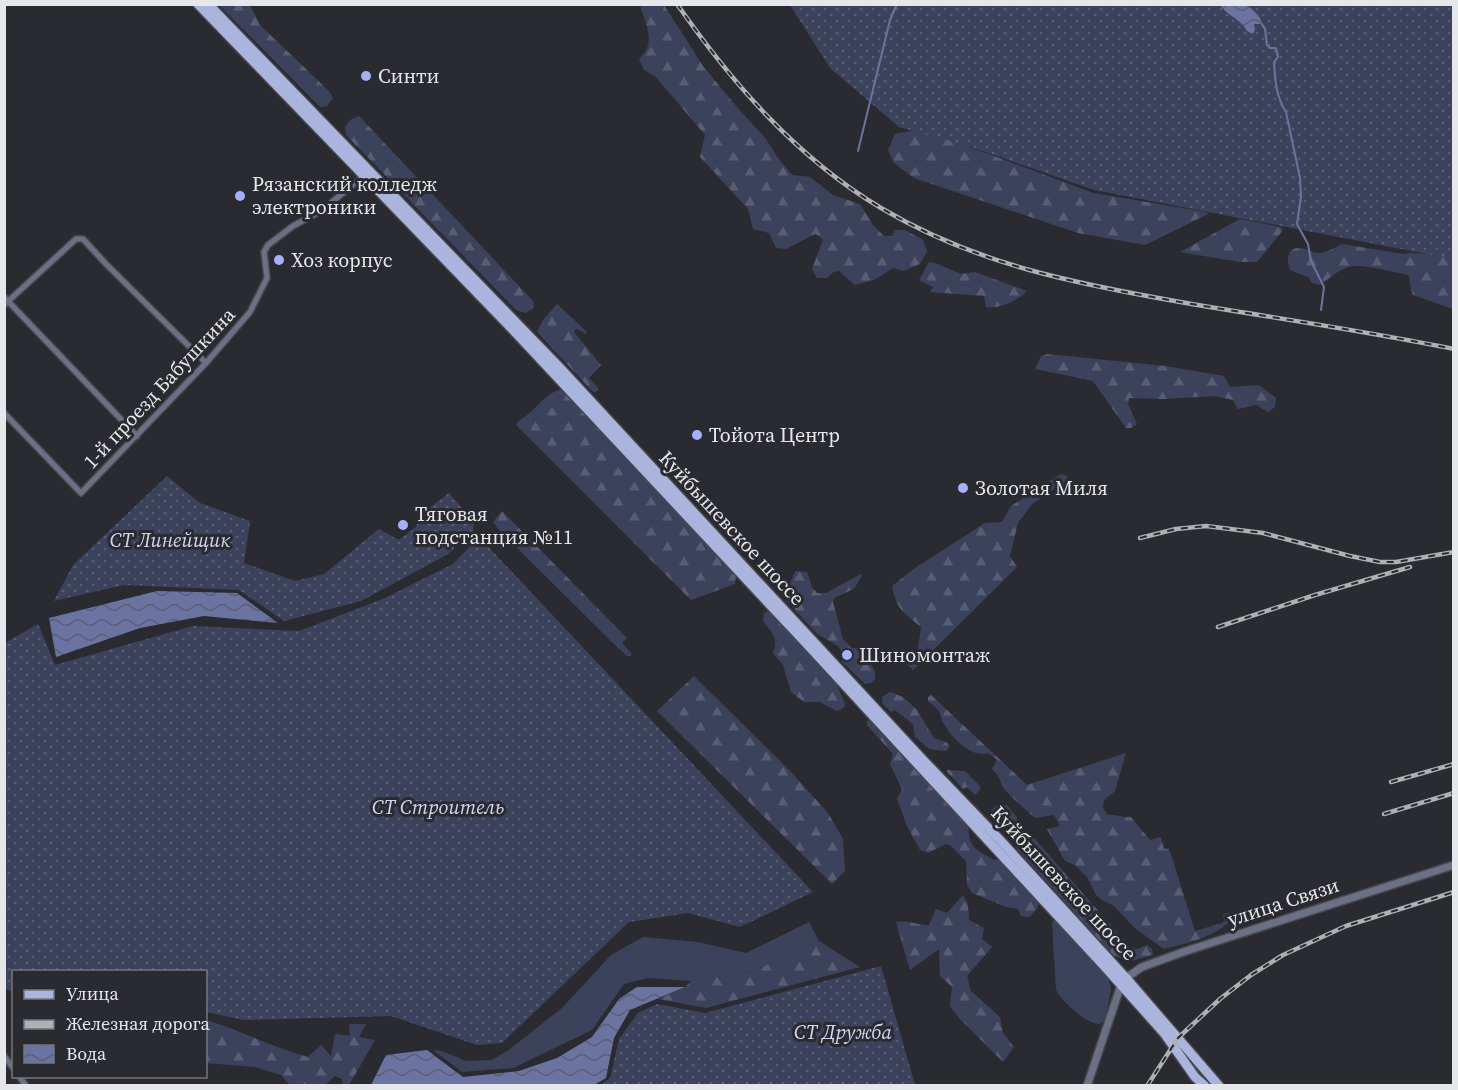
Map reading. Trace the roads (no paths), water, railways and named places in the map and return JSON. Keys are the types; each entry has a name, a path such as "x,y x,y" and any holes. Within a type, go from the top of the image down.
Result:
{"main road":[{"name":"Куйбышевское шоссе","path":"198,4 562,381 1123,981 1197,1081 1205,1086"},
{"name":"Куйбышевское шоссе","path":"208,4 560,368 1219,1086"},
{"path":"1203,1069 1212,1086"}],"street":[{"name":"1-й проезд Бабушкина","path":"4,412 81,493 206,363 250,312 267,278 264,252 268,245 292,226 321,211 365,175"},
{"path":"137,436 6,301 76,239 83,239 206,363"},
{"name":"улица Связи","path":"1123,981 1142,967 1196,948 1454,865"},
{"path":"1087,1086 1123,981"}],"water":[{"path":"1220,5 1245,5 1256,13 1262,24 1254,24 1253,34"},
{"path":"157,591 237,593 278,623 204,616 140,628 56,657 49,618"},
{"path":"637,987 685,987 630,1010 614,1038 606,1078 594,1085 371,1085 386,1055 427,1050 463,1077 519,1071 557,1058 592,1037 619,999"}],"waterway":[{"path":"858,151 890,20 897,4"},
{"path":"1262,24 1267,45 1270,48 1276,48 1278,57 1274,62 1277,88 1286,112 1300,178 1301,197 1297,224 1308,244 1311,261 1324,287 1321,310"}],"railway":[{"path":"677,4 720,62 768,117 794,142 850,188 917,228 991,258 1067,280 1454,349"},
{"path":"1140,538 1176,529 1206,526 1263,533 1380,562 1396,562 1454,552"},
{"path":"1218,627 1410,567"},
{"path":"1391,782 1454,764"},
{"path":"1384,814 1454,793"},
{"path":"1147,1086 1178,1038 1220,999 1251,975 1283,955 1346,926 1454,892"}],"place":[{"name":"Синти","path":"366,76"},
{"name":"Рязанский колледж электроники","path":"240,196"},
{"name":"Хоз корпус","path":"279,260"},
{"name":"Тойота Центр","path":"697,435"},
{"name":"Золотая Миля","path":"963,488"},
{"name":"Тяговая подстанция №11","path":"403,525"},
{"name":"Шиномонтаж","path":"847,655"}],"park label":[{"name":"СТ Линейщик","path":"170,540"},
{"name":"СТ Строитель","path":"438,807"},
{"name":"СТ Дружба","path":"843,1032"}]}
